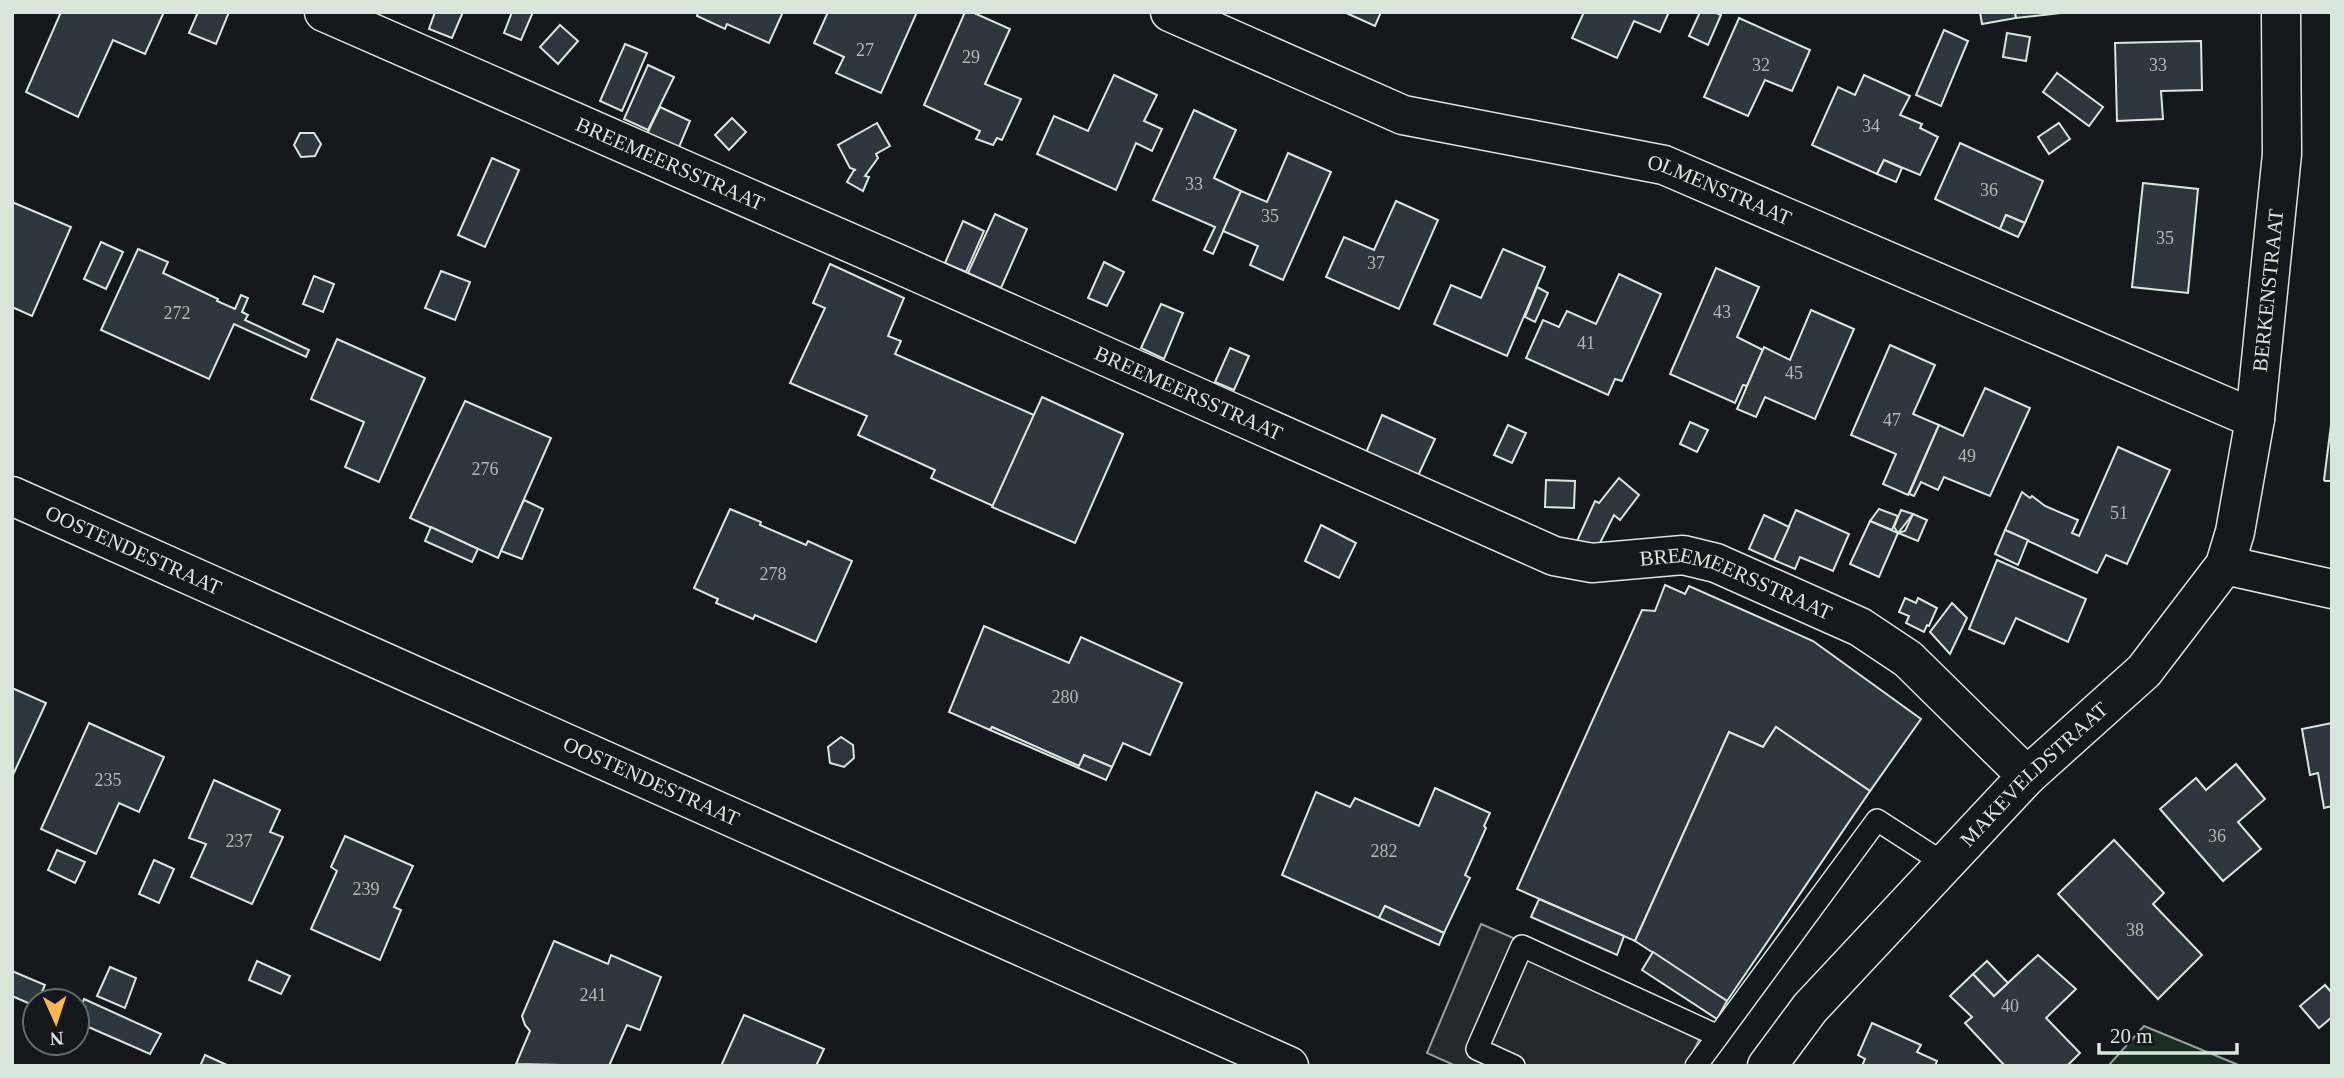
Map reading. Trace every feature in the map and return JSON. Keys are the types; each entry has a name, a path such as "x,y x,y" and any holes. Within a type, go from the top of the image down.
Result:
{"street":[{"name":"BREEMEERSSTRAAT","path":"324,12 1554,556 1592,563 1684,555 1716,563 1860,626 1908,659 2027,776"},
{"name":"OLMENSTRAAT","path":"1170,12 1403,115 1664,165 2255,419"},
{"name":"BERKENSTRAAT","path":"2225,565 2235,532 2255,419 2282,154 2281,12"},
{"name":"OOSTENDESTRAAT","path":"12,496 1289,1066"},
{"name":"MAKEVELDSTRAAT","path":"1767,1066 1810,1008 2027,776 2144,671 2225,565"},
{"path":"2225,565 2332,589"}],"lane":[{"path":"1696,1066 1877,820 1945,864"},
{"path":"1514,1066 1476,1049 1522,946 1718,1037"}],"green space":[{"path":"2144,1026 2241,1066 2108,1066"}],"shaded area":[{"path":"1481,924 1707,1022 1687,1066 1456,1066 1427,1053"}],"building":[{"path":"61,12 164,12 145,54 113,40 78,117 26,92"},
{"path":"198,12 229,12 216,44 189,33"},
{"path":"435,12 463,12 452,38 429,29"},
{"path":"512,12 533,12 521,40 504,33"},
{"path":"698,12 783,12 769,43 727,24 725,29 697,16"},
{"path":"828,12 917,12 881,93 836,73 844,57 814,43"},
{"path":"965,12 972,12 1010,29 985,84 1021,99 1002,140 997,138 993,145 976,139 980,131 924,105"},
{"path":"1344,12 1381,12 1375,26"},
{"path":"1584,12 1669,12 1660,32 1634,21 1617,58 1572,38"},
{"path":"1700,12 1721,15 1708,45 1689,36"},
{"path":"1980,12 2015,12 2016,18 1982,24"},
{"path":"2015,12 2070,12 2016,18"},
{"path":"1739,18 1810,50 1792,91 1765,80 1748,116 1704,97"},
{"path":"560,25 578,41 558,64 540,47"},
{"path":"1944,30 1968,41 1941,106 1916,95"},
{"path":"2007,33 2030,37 2026,61 2003,57"},
{"path":"2201,41 2202,90 2161,91 2163,119 2117,121 2115,43"},
{"path":"625,44 647,53 622,111 600,101"},
{"path":"648,65 674,77 648,130 624,119"},
{"path":"2057,73 2103,107 2089,126 2043,92"},
{"path":"1114,75 1157,95 1144,121 1162,129 1152,151 1136,143 1116,190 1037,154 1054,116 1088,131"},
{"path":"1864,75 1910,96 1900,115 1922,124 1920,128 1938,137 1920,175 1884,160 1877,174 1812,145 1838,87 1855,95"},
{"path":"660,107 690,121 677,152 645,138"},
{"path":"1194,110 1236,130 1214,178 1241,191 1213,254 1204,250 1215,227 1153,200"},
{"path":"732,118 746,132 729,150 715,135"},
{"path":"877,123 890,146 876,154 878,158 865,176 869,177 863,191 847,182 856,170 850,168 838,145"},
{"path":"2059,123 2070,139 2049,154 2038,137"},
{"path":"300,133 314,133 321,144 315,156 301,157 294,145"},
{"path":"1960,143 2043,181 2025,223 2006,215 2000,229 1935,199"},
{"path":"1288,153 1331,172 1283,280 1250,265 1258,246 1223,231 1241,191 1267,202"},
{"path":"492,158 519,170 485,247 458,235"},
{"path":"1884,160 1902,168 1896,182 1877,174"},
{"path":"2143,183 2198,189 2188,293 2132,287"},
{"path":"1396,201 1438,220 1399,309 1326,277 1344,237 1374,250"},
{"path":"12,202 71,227 32,316 12,307"},
{"path":"995,214 1027,229 1001,288 968,273"},
{"path":"2006,215 2025,223 2018,237 2000,229"},
{"path":"963,221 984,231 966,272 945,263"},
{"path":"101,242 123,252 106,289 84,279"},
{"path":"138,249 168,262 163,273 218,299 217,301 235,309 241,295 248,298 242,312 248,315 245,320 309,350 306,357 234,324 209,379 101,330"},
{"path":"1503,249 1545,267 1507,356 1434,324 1451,285 1481,298"},
{"path":"1104,262 1124,272 1107,306 1088,298"},
{"path":"830,264 904,298 888,336 901,341 895,354 1034,415 993,506 931,478 935,470 858,435 867,416 790,383 825,308 813,303"},
{"path":"1716,268 1759,287 1737,337 1763,350 1747,386 1743,385 1735,403 1670,374"},
{"path":"441,271 470,282 455,320 425,308"},
{"path":"1619,274 1661,294 1622,381 1615,379 1608,395 1526,358 1543,320 1559,327 1567,311 1596,324"},
{"path":"314,276 334,284 323,312 303,304"},
{"path":"1537,287 1548,293 1535,322 1525,317"},
{"path":"1161,304 1183,313 1164,359 1141,348"},
{"path":"1811,310 1854,329 1815,419 1765,397 1756,417 1737,409 1764,347 1790,360"},
{"path":"337,339 425,378 379,482 345,467 364,422 311,399"},
{"path":"1890,345 1935,365 1913,414 1939,425 1908,495 1883,484 1896,454 1851,435"},
{"path":"1230,348 1249,356 1234,390 1215,382"},
{"path":"1985,388 2030,408 1990,496 1944,477 1938,490 1921,482 1914,496 1909,494 1939,425 1963,436"},
{"path":"1042,397 1123,434 1075,543 992,507"},
{"path":"465,401 551,438 498,558 410,518"},
{"path":"1382,415 1435,439 1417,478 1365,455"},
{"path":"1690,422 1708,430 1697,452 1680,444"},
{"path":"1508,425 1526,433 1512,463 1494,455"},
{"path":"2331,425 2332,481 2325,481 2324,480"},
{"path":"2118,447 2170,470 2127,564 2106,555 2097,573 2005,530 2022,492 2045,506 2078,520 2072,533 2079,536"},
{"path":"1619,478 1639,495 1620,520 1614,515 1600,543 1573,550 1595,501 1599,503"},
{"path":"1546,480 1575,481 1574,508 1545,507"},
{"path":"524,500 543,509 522,559 501,551"},
{"path":"730,509 806,545 808,541 852,561 816,642 755,615 753,619 716,603 718,599 694,588"},
{"path":"1879,509 1898,516 1892,530 1870,521"},
{"path":"1796,510 1849,534 1833,571 1800,557 1795,569 1774,560"},
{"path":"1901,510 1913,514 1898,533 1894,527"},
{"path":"1913,514 1927,520 1918,541 1898,533 1905,531"},
{"path":"1764,515 1789,527 1774,560 1749,549"},
{"path":"1870,521 1898,533 1879,577 1850,564"},
{"path":"1321,525 1356,543 1339,578 1305,561"},
{"path":"431,527 478,549 472,562 425,541"},
{"path":"2005,530 2028,540 2018,565 1995,554"},
{"path":"1997,560 2086,599 2068,642 2016,618 2004,644 1969,629"},
{"path":"1665,585 1685,594 1689,586 1813,641 1921,719 1870,791 1776,727 1763,747 1729,732 1635,941 1517,889 1642,610 1655,611"},
{"path":"1905,598 1916,603 1918,598 1937,608 1924,632 1906,623 1909,616 1899,612"},
{"path":"1952,603 1967,618 1950,654 1930,632"},
{"path":"984,626 1069,663 1081,637 1182,683 1150,755 1123,743 1112,767 1084,755 1079,766 992,727 990,730 949,712"},
{"path":"12,688 46,703 12,777"},
{"path":"89,723 164,757 139,812 119,803 96,854 41,829"},
{"path":"2332,723 2332,806 2324,808 2318,773 2310,775 2302,729"},
{"path":"992,727 1079,766 1084,755 1112,767 1106,780 990,730"},
{"path":"1776,727 1870,791 1727,1001 1635,941 1729,732 1763,747"},
{"path":"841,737 853,745 854,758 844,767 830,763 828,747"},
{"path":"2236,764 2265,799 2238,822 2261,849 2223,881 2160,809 2196,778 2206,790"},
{"path":"214,780 280,810 270,832 283,837 252,904 191,877 206,844 189,838"},
{"path":"1435,788 1490,813 1465,875 1470,878 1444,933 1385,906 1379,918 1282,875 1316,792 1350,807 1355,798 1419,826"},
{"path":"345,836 413,866 394,907 401,910 380,960 311,929 337,871 331,867"},
{"path":"2114,840 2164,893 2153,904 2202,955 2158,999 2058,894"},
{"path":"57,850 85,862 75,883 48,870"},
{"path":"154,860 174,869 159,903 139,894"},
{"path":"1539,899 1624,936 1617,955 1531,917"},
{"path":"1385,906 1444,933 1439,945 1379,918"},
{"path":"554,941 608,964 611,955 661,977 640,1030 627,1025 609,1066 516,1064 530,1031 522,1016"},
{"path":"1653,952 1727,1001 1717,1019 1642,970"},
{"path":"2038,955 2076,989 2046,1018 2080,1053 2067,1066 2005,1066 1965,1023 1972,1017 1950,996 1973,974 1994,996"},
{"path":"257,961 290,976 281,994 249,980"},
{"path":"1987,961 2008,983 1994,996 1973,974"},
{"path":"110,967 136,978 125,1008 97,996"},
{"path":"12,971 45,985 21,987 21,1000 12,996"},
{"path":"2325,985 2332,993 2332,1017 2319,1028 2300,1006"},
{"path":"91,1002 161,1034 150,1054 91,1028"},
{"path":"744,1015 824,1049 816,1066 721,1066"},
{"path":"1872,1023 1921,1045 1917,1052 1937,1061 1935,1066 1862,1066 1865,1059 1858,1055"},
{"path":"205,1055 229,1066 200,1066"}]}
